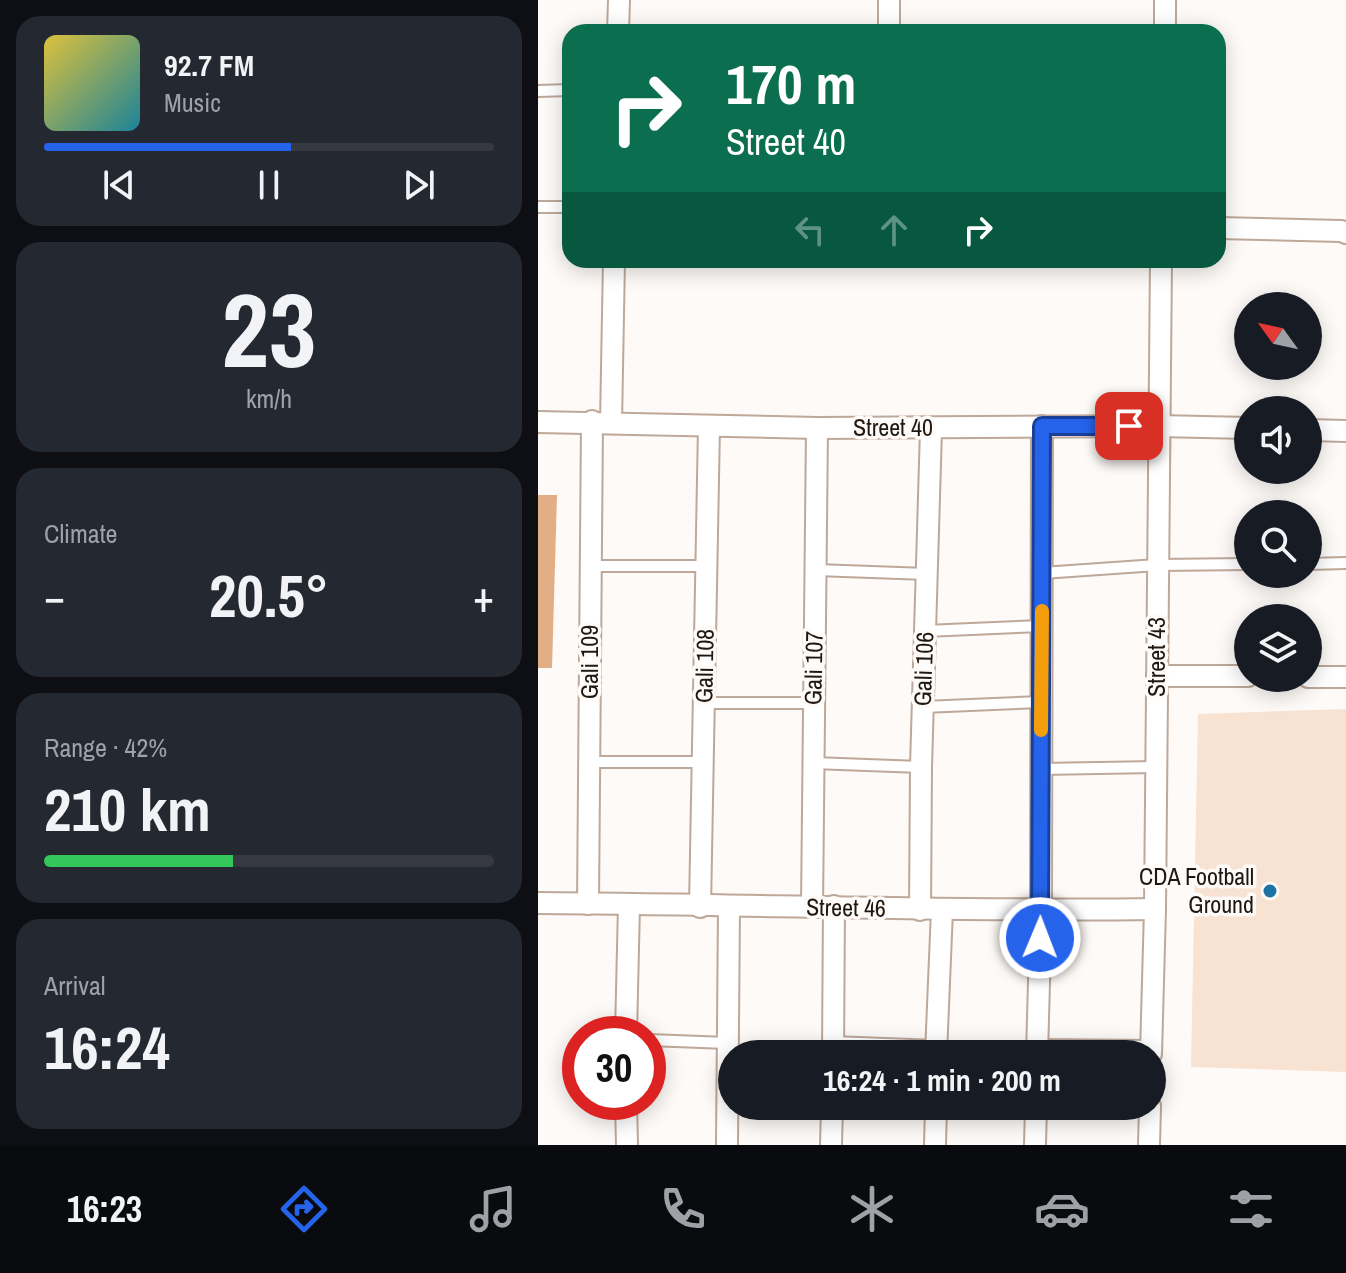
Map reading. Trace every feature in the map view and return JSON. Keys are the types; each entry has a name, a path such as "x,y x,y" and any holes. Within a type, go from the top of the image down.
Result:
{"street":[{"path":"618,24 619,0"},
{"path":"889,0 889,24"},
{"path":"1165,0 1165,24"},
{"path":"1226,228 1346,233"},
{"name":"Gali 109","path":"588,904 591,566 613,268"},
{"name":"Street 43","path":"1151,1040 1161,268"},
{"path":"1322,430 1346,431 1346,414"},
{"name":"Street 40","path":"538,422 931,429 1042,426 1234,428"},
{"name":"Gali 108","path":"700,907 709,426"},
{"path":"1037,1040 1041,911 1042,426"},
{"name":"Gali 107","path":"812,907 817,428"},
{"name":"Gali 106","path":"920,910 931,429"},
{"path":"1157,676 1234,676"},
{"path":"1322,677 1346,677"},
{"name":"Street 46","path":"538,903 834,906 920,910 1155,909"},
{"path":"626,1016 629,905"},
{"path":"833,1040 834,906"},
{"path":"728,1040 729,907"},
{"path":"936,1040 942,910"},
{"path":"626,1120 627,1145"},
{"path":"727,1120 727,1145"},
{"path":"831,1145 832,1120"},
{"path":"935,1145 936,1120"},
{"path":"1035,1145 1036,1120"},
{"path":"1149,1145 1150,1120"}],"lane":[{"path":"538,91 562,90"},
{"path":"538,207 562,207"},
{"path":"1322,564 1346,563"},
{"path":"1042,573 1157,565 1234,564"},
{"path":"591,566 706,566"},
{"path":"816,570 927,574"},
{"path":"925,631 1042,626"},
{"path":"923,707 1041,702"},
{"path":"704,703 814,703"},
{"path":"589,762 703,762"},
{"path":"813,763 921,767"},
{"path":"1041,769 1156,767"},
{"path":"666,1041 718,1043"}],"shaded area":[{"name":"CDA Football Ground","path":"1346,709 1346,1072 1191,1067 1198,714"}],"building":[{"path":"538,495 557,495 552,668 538,668"}],"slow traffic":[{"path":"1041,730 1042,611"}],"place":[{"name":"CDA Football Ground","path":"1270,891"}],"route":[{"path":"1040,938 1042,426 1129,426"}]}
